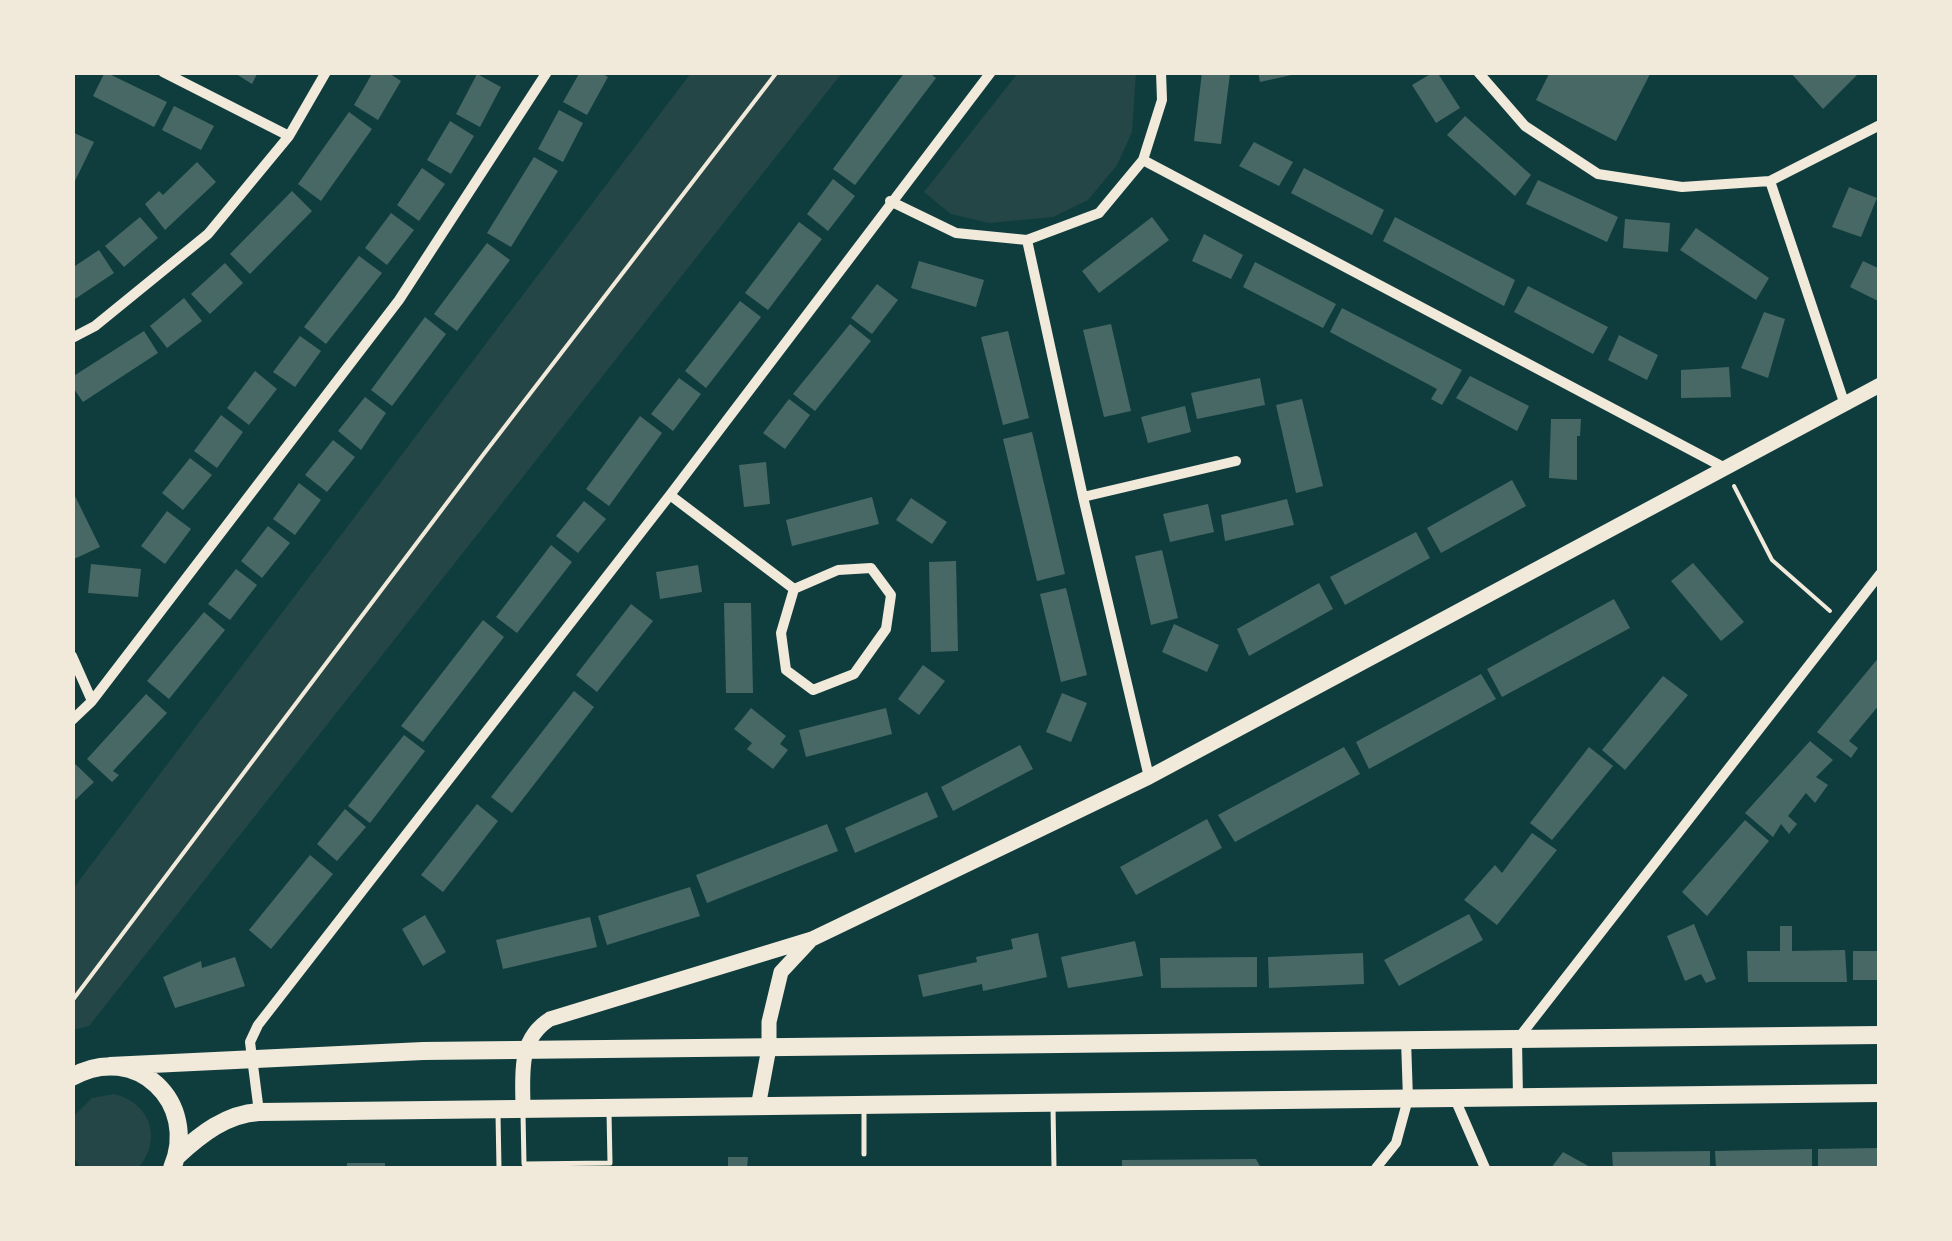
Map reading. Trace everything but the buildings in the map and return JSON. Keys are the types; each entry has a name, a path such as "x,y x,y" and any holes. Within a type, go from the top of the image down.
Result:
{"main road":[{"path":"522,1110 524,1052 537,1027 550,1018 812,939 1149,777 1880,385"},
{"path":"758,1107 769,1048 769,1022 781,972 812,939"},
{"path":"78,1071 252,1058 524,1052 1880,1035"},
{"path":"110,1066 146,1076 162,1090 174,1108 180,1129 175,1162"},
{"path":"175,1162 216,1125 259,1112 1880,1093"}],"street":[{"path":"163,72 289,136"},
{"path":"72,338 95,326 208,234 289,136 326,72"},
{"path":"72,720 92,700 399,300 548,72"},
{"path":"259,1112 250,1042 258,1024 670,495 991,72"},
{"path":"890,201 956,234 1027,240 1100,213 1143,160 1162,100 1161,72"},
{"path":"1478,72 1525,126 1598,174 1682,187 1770,181 1880,125"},
{"path":"1143,160 1725,468"},
{"path":"1770,181 1844,402"},
{"path":"1027,240 1149,777"},
{"path":"1083,497 1236,461"},
{"path":"670,495 794,589"},
{"path":"871,568 891,595 886,630 854,674 812,690 786,670 780,632 794,589 838,570 871,568"},
{"path":"1518,1098 1516,1040 1880,574"},
{"path":"72,656 92,700"},
{"path":"1376,1168 1396,1143 1408,1098 1406,1040"},
{"path":"1455,1100 1485,1168"}],"lane":[{"path":"1053,1104 1054,1168"},
{"path":"864,1106 864,1154"},
{"path":"522,1110 524,1164 610,1163 609,1109"},
{"path":"498,1110 499,1168"}],"path":[{"path":"72,1000 482,455 777,72"},
{"path":"1725,468 1772,560 1842,622"}],"shaded area":[{"path":"691,73 842,73 89,1026 73,1030 72,890"},
{"path":"1018,73 1136,73 1132,132 1117,165 1088,200 1053,217 989,223 951,214 924,192"},
{"path":"114,1094 137,1105 144,1114 151,1135 146,1157 138,1168 81,1168 73,1156 73,1117 92,1098"}]}
